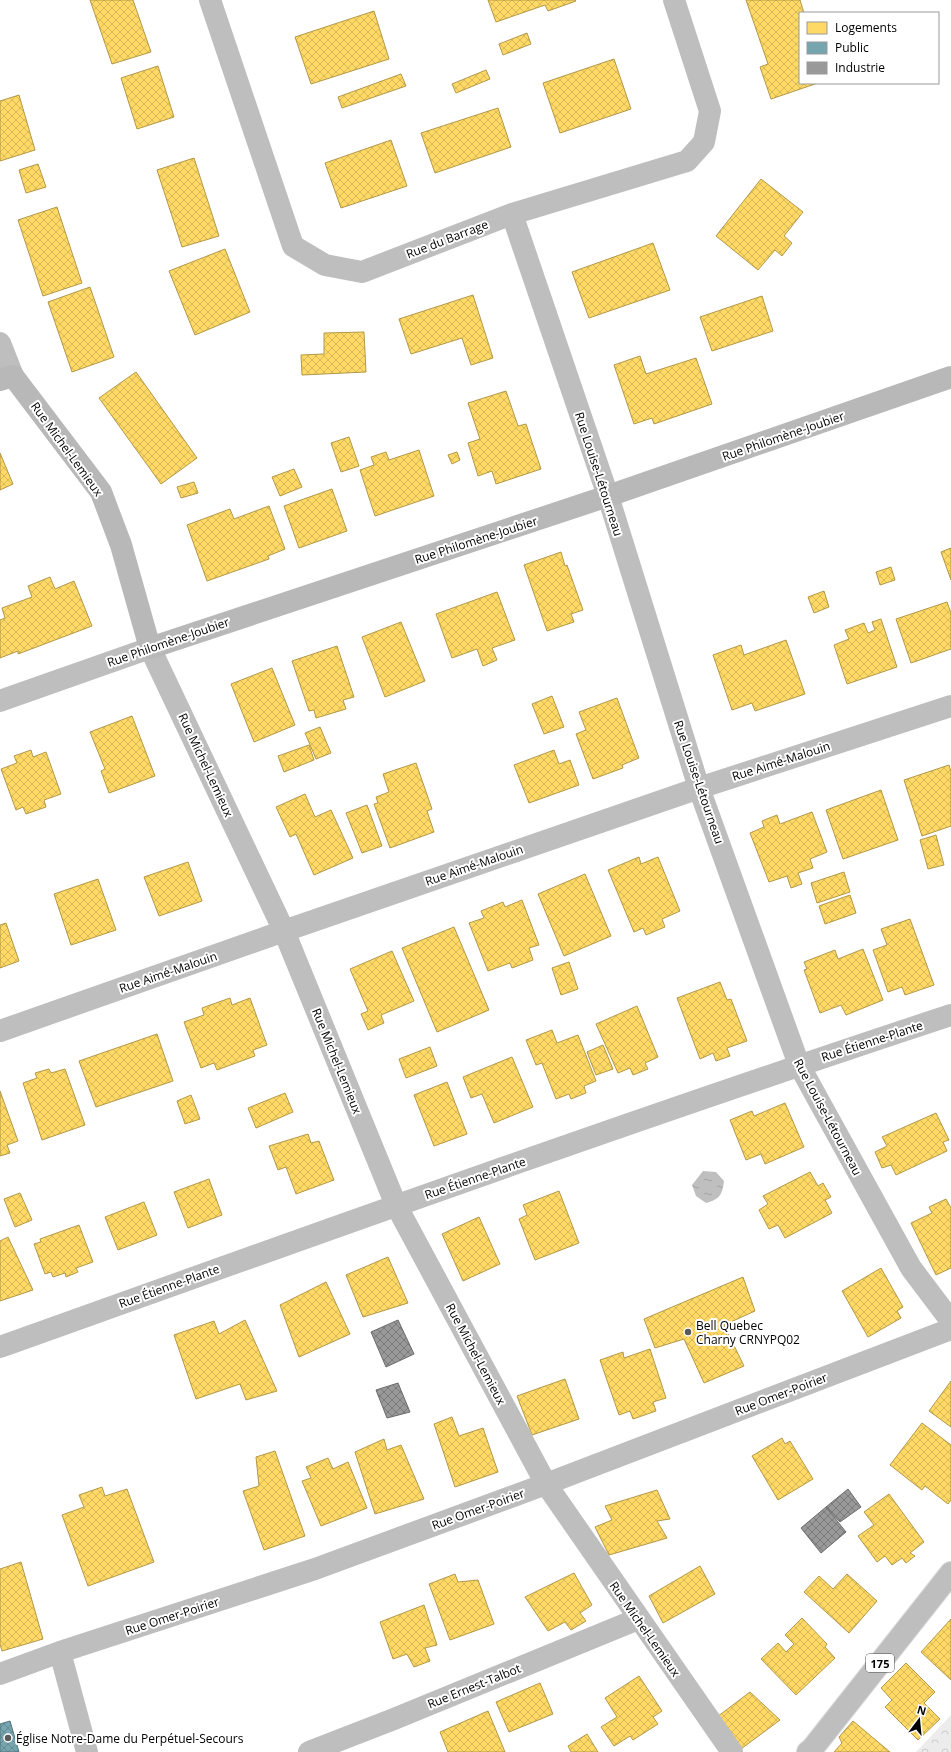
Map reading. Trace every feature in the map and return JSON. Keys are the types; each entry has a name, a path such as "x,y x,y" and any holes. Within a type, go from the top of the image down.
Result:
{"street":[{"name":"Rue du Barrage","path":"210,0 293,246 325,265 362,272 512,214 687,161 704,142 710,110 674,0"},
{"name":"Rue Louise-Létourneau","path":"512,214 608,496 699,788 799,1065 911,1268 951,1321"},
{"name":"Rue Michel-Lemieux","path":"0,343 7,378 101,492 121,545 150,648 284,931 396,1205 546,1484 638,1619 732,1752"},
{"name":"Rue Philomène-Joubier","path":"0,701 150,648 608,496 951,377"},
{"name":"Rue Aimé-Malouin","path":"0,1031 699,788 951,706"},
{"name":"Rue Étienne-Plante","path":"0,1346 396,1205 799,1065 951,1015"},
{"name":"Rue Omer-Poirier","path":"0,1674 60,1652 315,1569 546,1484 951,1329"},
{"name":"175","path":"812,1751 951,1573"},
{"name":"Rue Ernest-Talbot","path":"309,1752 638,1619"},
{"path":"60,1652 88,1752"}],"green space":[{"path":"951,1715 951,1752 916,1752"}],"water":[{"path":"703,1171 716,1172 724,1181 720,1196 706,1203 696,1196 692,1185"}],"building: Logements":[{"path":"90,0 133,0 151,52 112,64"},
{"path":"488,0 576,1 548,11 545,5 496,22"},
{"path":"746,0 800,0 804,12 799,12 799,84 815,84 771,99 760,67 768,64"},
{"path":"374,11 389,59 311,84 295,37"},
{"path":"527,33 531,44 503,55 499,44"},
{"path":"614,59 631,109 560,133 543,83"},
{"path":"158,66 174,117 137,129 121,78"},
{"path":"486,70 490,79 456,93 452,84"},
{"path":"401,74 406,86 342,108 338,97"},
{"path":"19,95 35,150 0,161 0,101"},
{"path":"498,108 511,147 435,173 421,133"},
{"path":"391,140 407,186 341,208 325,163"},
{"path":"194,158 219,236 182,247 157,170"},
{"path":"38,164 46,187 26,193 19,170"},
{"path":"761,179 803,212 784,236 792,243 782,256 775,250 758,270 716,236"},
{"path":"57,207 82,283 43,296 18,220"},
{"path":"653,243 670,290 589,318 572,272"},
{"path":"225,249 250,312 195,335 169,271"},
{"path":"90,287 114,357 72,372 48,302"},
{"path":"473,295 493,358 471,365 462,338 411,354 399,319"},
{"path":"762,296 773,331 712,351 700,317"},
{"path":"364,332 366,372 302,375 301,355 324,354 324,333"},
{"path":"640,356 646,374 696,358 712,404 654,424 652,418 634,424 614,365"},
{"path":"136,372 197,458 161,484 99,398"},
{"path":"506,391 518,426 526,424 541,469 496,484 492,471 478,476 468,443 480,439 468,403"},
{"path":"349,437 359,466 341,472 331,443"},
{"path":"419,450 434,496 375,516 360,470 374,465 371,457 386,452 389,460"},
{"path":"457,452 460,460 452,464 448,455"},
{"path":"0,453 13,484 0,490"},
{"path":"294,469 302,487 280,496 272,477"},
{"path":"194,482 198,493 181,498 177,487"},
{"path":"332,489 347,531 299,548 284,506"},
{"path":"269,506 285,549 268,556 269,559 207,581 187,525 230,509 234,519"},
{"path":"951,548 951,580 941,552"},
{"path":"561,552 565,566 567,565 583,610 571,614 574,622 547,631 524,565"},
{"path":"891,567 895,580 880,585 876,572"},
{"path":"50,577 55,589 74,581 92,626 18,654 18,651 0,658 0,620 5,618 2,608 32,597 28,586"},
{"path":"824,591 829,607 814,613 808,597"},
{"path":"497,592 515,640 492,648 497,660 483,666 477,649 452,658 436,614"},
{"path":"947,602 951,613 951,649 911,663 896,619"},
{"path":"881,619 897,667 847,684 834,645 849,639 845,630 864,623 868,633 875,630 872,622"},
{"path":"401,622 425,681 385,697 362,637"},
{"path":"786,640 805,694 755,711 752,703 732,710 713,655 741,645 744,655"},
{"path":"337,646 354,697 343,700 346,709 316,718 314,710 309,711 292,661"},
{"path":"272,668 295,725 254,742 231,684"},
{"path":"552,696 564,727 544,734 532,704"},
{"path":"617,698 639,758 622,765 623,768 593,779 576,734 586,730 579,712"},
{"path":"132,716 155,776 109,793 101,771 105,769 90,732"},
{"path":"320,727 331,753 316,759 305,733"},
{"path":"309,745 314,760 284,772 278,756"},
{"path":"31,750 33,757 46,752 61,794 44,800 46,807 26,814 23,807 16,810 1,769 17,763 14,756"},
{"path":"554,750 559,764 570,760 579,785 529,803 514,765"},
{"path":"416,763 432,809 427,811 434,832 390,848 374,804 378,803 376,797 389,792 383,774"},
{"path":"949,765 951,772 951,826 922,836 904,780"},
{"path":"881,790 898,840 843,859 826,810"},
{"path":"305,794 315,817 331,810 353,858 314,875 296,834 290,837 276,807"},
{"path":"367,805 382,846 362,853 346,813"},
{"path":"812,812 827,852 810,859 813,868 798,873 802,884 791,888 787,876 769,882 750,833 764,827 762,821 777,815 780,824"},
{"path":"936,835 944,865 928,869 920,840"},
{"path":"639,857 641,864 658,857 680,911 662,919 665,927 646,935 643,928 634,932 608,870"},
{"path":"188,862 202,901 159,916 144,877"},
{"path":"844,872 850,892 817,903 811,883"},
{"path":"585,874 611,936 564,956 538,894"},
{"path":"98,879 116,930 71,945 54,894"},
{"path":"850,895 856,913 825,924 819,906"},
{"path":"522,900 539,945 529,948 533,960 512,968 510,963 488,971 469,923 484,918 481,911 503,902 505,907"},
{"path":"910,919 934,985 905,995 902,987 888,992 873,950 887,945 881,929"},
{"path":"6,923 19,961 0,968 0,925"},
{"path":"454,927 489,1010 437,1032 402,948"},
{"path":"863,949 883,1000 846,1015 841,1005 820,1013 804,970 807,969 804,962 835,950 838,959"},
{"path":"392,951 414,1001 381,1015 384,1023 368,1030 361,1014 368,1011 350,969"},
{"path":"569,962 578,989 561,995 552,968"},
{"path":"720,982 727,1000 731,999 747,1041 727,1048 730,1056 716,1061 713,1053 700,1059 677,998"},
{"path":"230,998 232,1005 250,998 267,1045 253,1050 255,1056 217,1070 214,1063 201,1068 184,1022 204,1015 202,1008"},
{"path":"637,1006 658,1057 645,1063 648,1069 633,1075 630,1068 618,1073 596,1024"},
{"path":"552,1030 557,1043 578,1035 596,1081 584,1086 586,1093 571,1099 569,1094 556,1099 542,1063 536,1065 526,1040"},
{"path":"157,1034 173,1081 96,1107 79,1061"},
{"path":"603,1045 613,1069 596,1075 587,1052"},
{"path":"430,1047 437,1066 406,1078 399,1059"},
{"path":"512,1057 533,1107 494,1123 482,1094 471,1098 463,1077"},
{"path":"49,1069 51,1073 65,1069 85,1125 42,1140 23,1083 37,1078 35,1073"},
{"path":"447,1082 467,1134 434,1146 414,1095"},
{"path":"0,1091 18,1141 7,1145 10,1153 0,1156"},
{"path":"285,1093 293,1112 256,1128 248,1108"},
{"path":"191,1095 200,1119 185,1124 177,1101"},
{"path":"785,1103 804,1147 765,1164 761,1154 746,1160 730,1120 752,1111 754,1116"},
{"path":"936,1113 949,1140 943,1142 947,1151 896,1175 891,1165 882,1168 875,1152 887,1146 882,1137"},
{"path":"308,1134 311,1143 319,1141 334,1180 296,1194 286,1167 278,1170 269,1146"},
{"path":"810,1172 818,1186 823,1183 831,1197 825,1200 832,1213 785,1238 778,1225 769,1229 759,1210 768,1204 763,1196"},
{"path":"209,1179 222,1215 188,1228 174,1192"},
{"path":"559,1191 579,1243 535,1260 519,1219 527,1215 523,1205"},
{"path":"20,1193 32,1220 15,1227 4,1199"},
{"path":"946,1199 951,1208 951,1268 936,1275 911,1223 932,1213 929,1207"},
{"path":"144,1202 157,1235 118,1250 105,1217"},
{"path":"479,1217 500,1264 463,1281 442,1234"},
{"path":"79,1225 93,1262 76,1268 78,1272 66,1277 65,1273 53,1277 51,1272 45,1274 34,1244 41,1242 40,1239"},
{"path":"8,1237 33,1290 0,1301 0,1241"},
{"path":"388,1257 408,1303 363,1317 346,1275"},
{"path":"881,1268 903,1307 897,1311 901,1318 868,1337 842,1291"},
{"name":"Bell Quebec Charny CRNYPQ02","path":"743,1277 755,1311 724,1325 744,1366 704,1383 684,1339 655,1348 644,1319"},
{"path":"326,1282 350,1334 299,1357 280,1305"},
{"path":"245,1320 277,1391 246,1400 240,1384 196,1399 174,1335 214,1321 219,1334"},
{"path":"650,1349 666,1398 653,1402 656,1411 633,1419 630,1411 619,1415 600,1360 623,1352 624,1358"},
{"path":"565,1379 579,1419 532,1435 517,1396"},
{"path":"951,1381 951,1427 929,1411"},
{"path":"452,1417 459,1436 483,1428 498,1472 455,1487 434,1424"},
{"path":"922,1423 951,1445 951,1500 948,1504 925,1486 922,1490 890,1465"},
{"path":"782,1438 785,1444 790,1441 813,1479 778,1500 752,1456"},
{"path":"384,1439 387,1450 401,1445 424,1499 375,1514 355,1452"},
{"path":"275,1451 305,1536 264,1550 243,1491 259,1486 256,1457"},
{"path":"328,1458 333,1469 348,1462 367,1508 321,1526 302,1481 311,1478 306,1467"},
{"path":"102,1487 105,1496 127,1489 154,1562 88,1586 62,1515 84,1507 79,1495"},
{"path":"657,1490 670,1519 657,1521 667,1538 609,1555 595,1527 612,1520 605,1506"},
{"path":"889,1494 924,1542 910,1553 915,1556 906,1563 902,1558 892,1565 885,1556 877,1562 858,1536 874,1525 864,1512"},
{"path":"21,1562 43,1639 2,1651 0,1644 0,1569"},
{"path":"700,1566 715,1594 663,1623 649,1596"},
{"path":"574,1573 592,1605 580,1613 586,1621 571,1630 565,1622 548,1631 525,1597"},
{"path":"455,1574 458,1582 478,1580 494,1624 450,1640 429,1584"},
{"path":"847,1574 877,1601 849,1633 804,1592 819,1576 833,1589"},
{"path":"424,1605 437,1645 425,1648 430,1661 414,1667 407,1654 393,1659 380,1622"},
{"path":"802,1618 827,1644 825,1647 835,1658 796,1695 761,1659 778,1643 786,1652 794,1644 785,1635"},
{"path":"951,1619 951,1680 921,1652"},
{"path":"906,1663 935,1692 924,1703 940,1719 918,1740 885,1707 892,1700 881,1688"},
{"path":"639,1676 662,1711 653,1717 658,1724 633,1740 630,1736 614,1746 601,1727 617,1717 605,1698"},
{"path":"540,1683 553,1714 509,1732 496,1702"},
{"path":"750,1692 780,1720 741,1749 713,1720"},
{"path":"488,1711 505,1752 448,1752 440,1732"},
{"path":"853,1721 890,1752 834,1752 842,1743 839,1737"},
{"path":"587,1734 598,1752 571,1752 568,1746"}],"building: Public":[{"name":"Église Notre-Dame du Perpétuel-Secours","path":"10,1721 19,1752 0,1752 0,1724"}],"building: Industrie":[{"path":"398,1320 414,1354 386,1367 371,1332"},
{"path":"398,1383 410,1412 387,1418 376,1390"},
{"path":"848,1489 861,1507 840,1522 826,1507"},
{"path":"826,1507 846,1532 821,1553 801,1528"}],"place":[{"name":"Bell Quebec Charny CRNYPQ02","path":"688,1332"},
{"name":"Église Notre-Dame du Perpétuel-Secours","path":"8,1738"}]}
